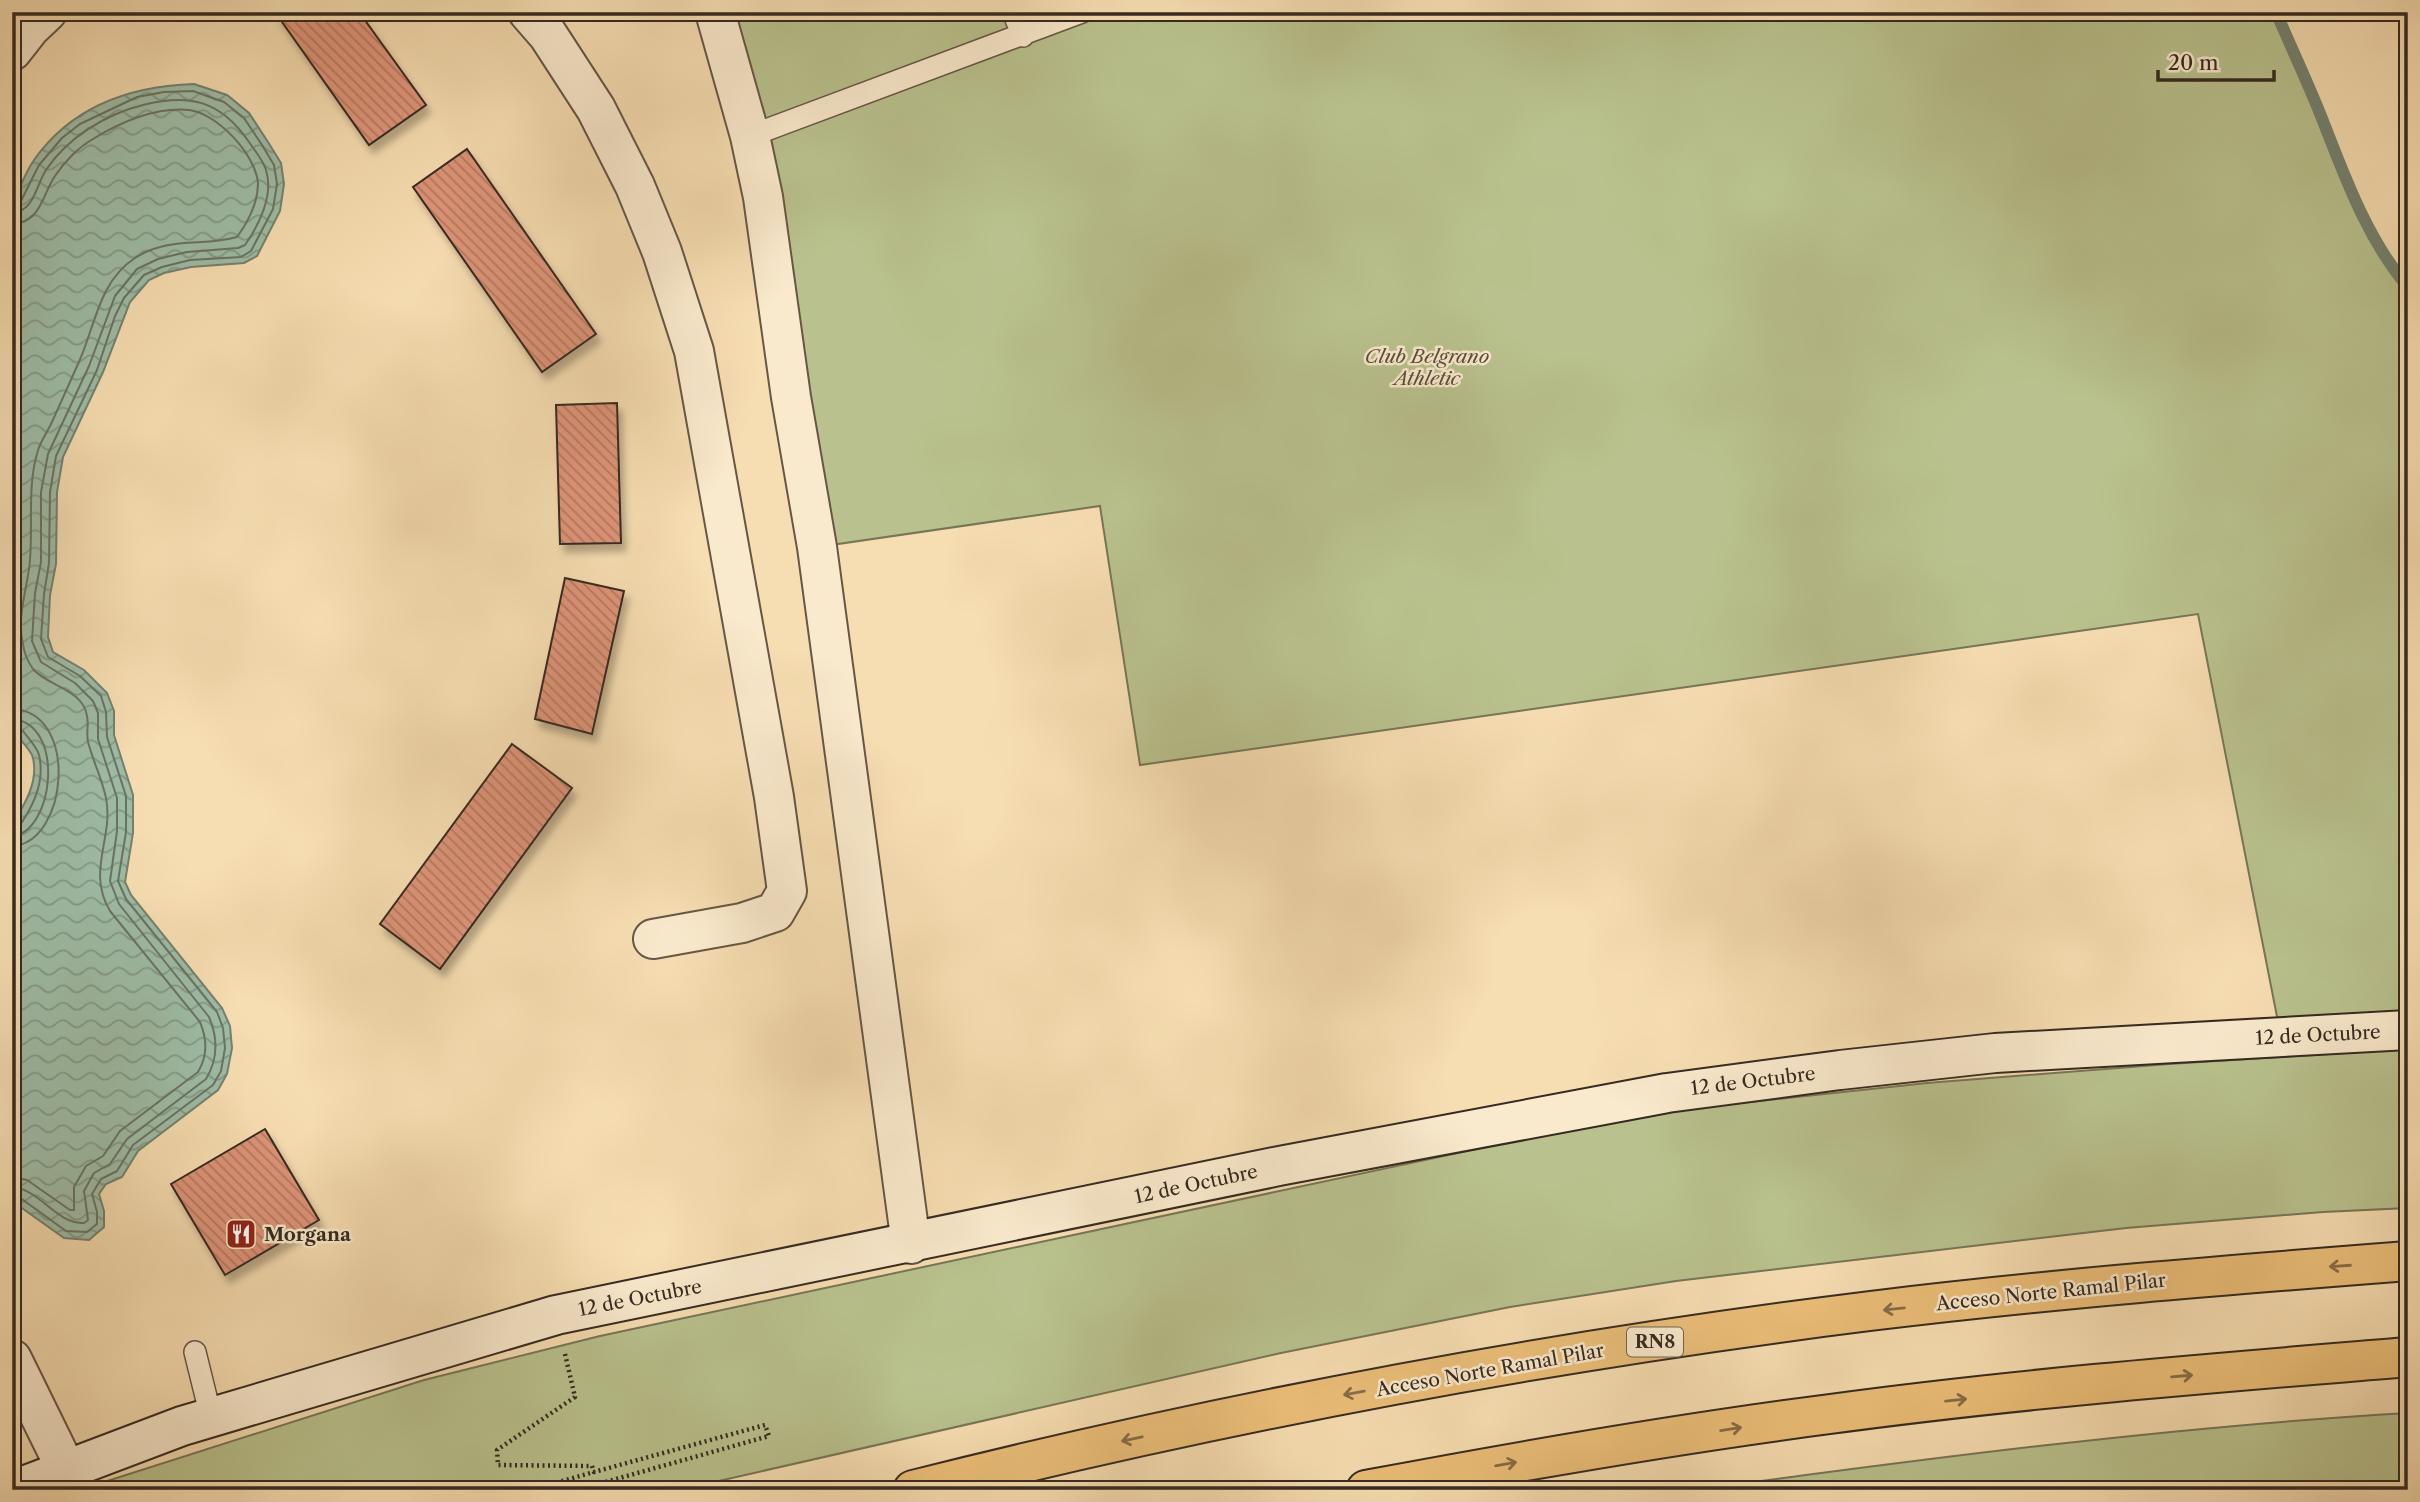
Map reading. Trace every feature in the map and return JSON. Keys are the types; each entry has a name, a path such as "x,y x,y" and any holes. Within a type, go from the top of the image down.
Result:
{"highway":[{"name":"Acceso Norte Ramal Pilar","path":"913,1490 1027,1461 1306,1402 1587,1352 1869,1311 2153,1280 2408,1261"},
{"path":"1366,1490 1541,1458 1830,1414 2121,1381 2408,1357"}],"street":[{"path":"12,51 47,12"},
{"path":"528,12 548,35 596,109 635,186 662,253 694,351 774,797 787,891 775,912 742,923 653,939"},
{"path":"715,12 750,136 763,197 817,547 911,1244"},
{"name":"12 de Octubre","path":"13,1490 211,1417 556,1315 911,1244 1279,1166 1667,1093 1995,1053 2408,1030"},
{"path":"12,1359 66,1469"}],"lane":[{"path":"1013,12 1023,36"},
{"path":"750,136 1083,12"},
{"path":"195,1352 211,1417"}],"path":[{"path":"556,1315 575,1397 497,1450 498,1465 592,1466 594,1472"},
{"path":"561,1490 559,1482 765,1425 768,1436 598,1487 577,1490"}],"green space":[{"name":"Club Belgrano Athletic","path":"715,12 2276,12 2357,205 2380,248 2408,287 2408,1030 2281,1037 2198,614 1140,765 1100,506 817,547"},
{"path":"2408,1049 2408,1208 2126,1228 1676,1281 1510,1307 1281,1353 679,1490 79,1490 424,1380 600,1336 1528,1138 1695,1108 1927,1083"},
{"path":"2408,1413 2408,1490 1694,1490 2140,1435"}],"water":[{"path":"194,84 227,95 249,113 281,163 284,184 280,211 257,256 244,263 191,267 164,273 149,280 130,302 103,372 63,457 57,492 56,564 50,595 48,637 53,652 84,670 107,693 114,711 114,735 133,795 133,833 125,882 131,895 222,1008 230,1026 232,1048 227,1074 218,1090 138,1151 122,1177 106,1184 99,1194 104,1211 104,1227 89,1240 64,1238 12,1201 12,824 33,782 34,764 31,753 18,736 12,735 12,204 34,160 49,141 85,113 126,95 148,89"}],"building":[{"path":"275,12 359,12 426,105 369,145"},
{"path":"467,149 596,334 542,372 413,187"},
{"path":"617,403 621,543 560,544 556,405"},
{"path":"565,578 624,591 592,734 535,719"},
{"path":"512,744 572,788 440,969 380,924"},
{"path":"265,1129 319,1220 225,1275 171,1184"}],"waterway":[{"path":"2276,12 2357,205 2380,248 2408,287"}],"place":[{"name":"Morgana","path":"241,1234"}]}
